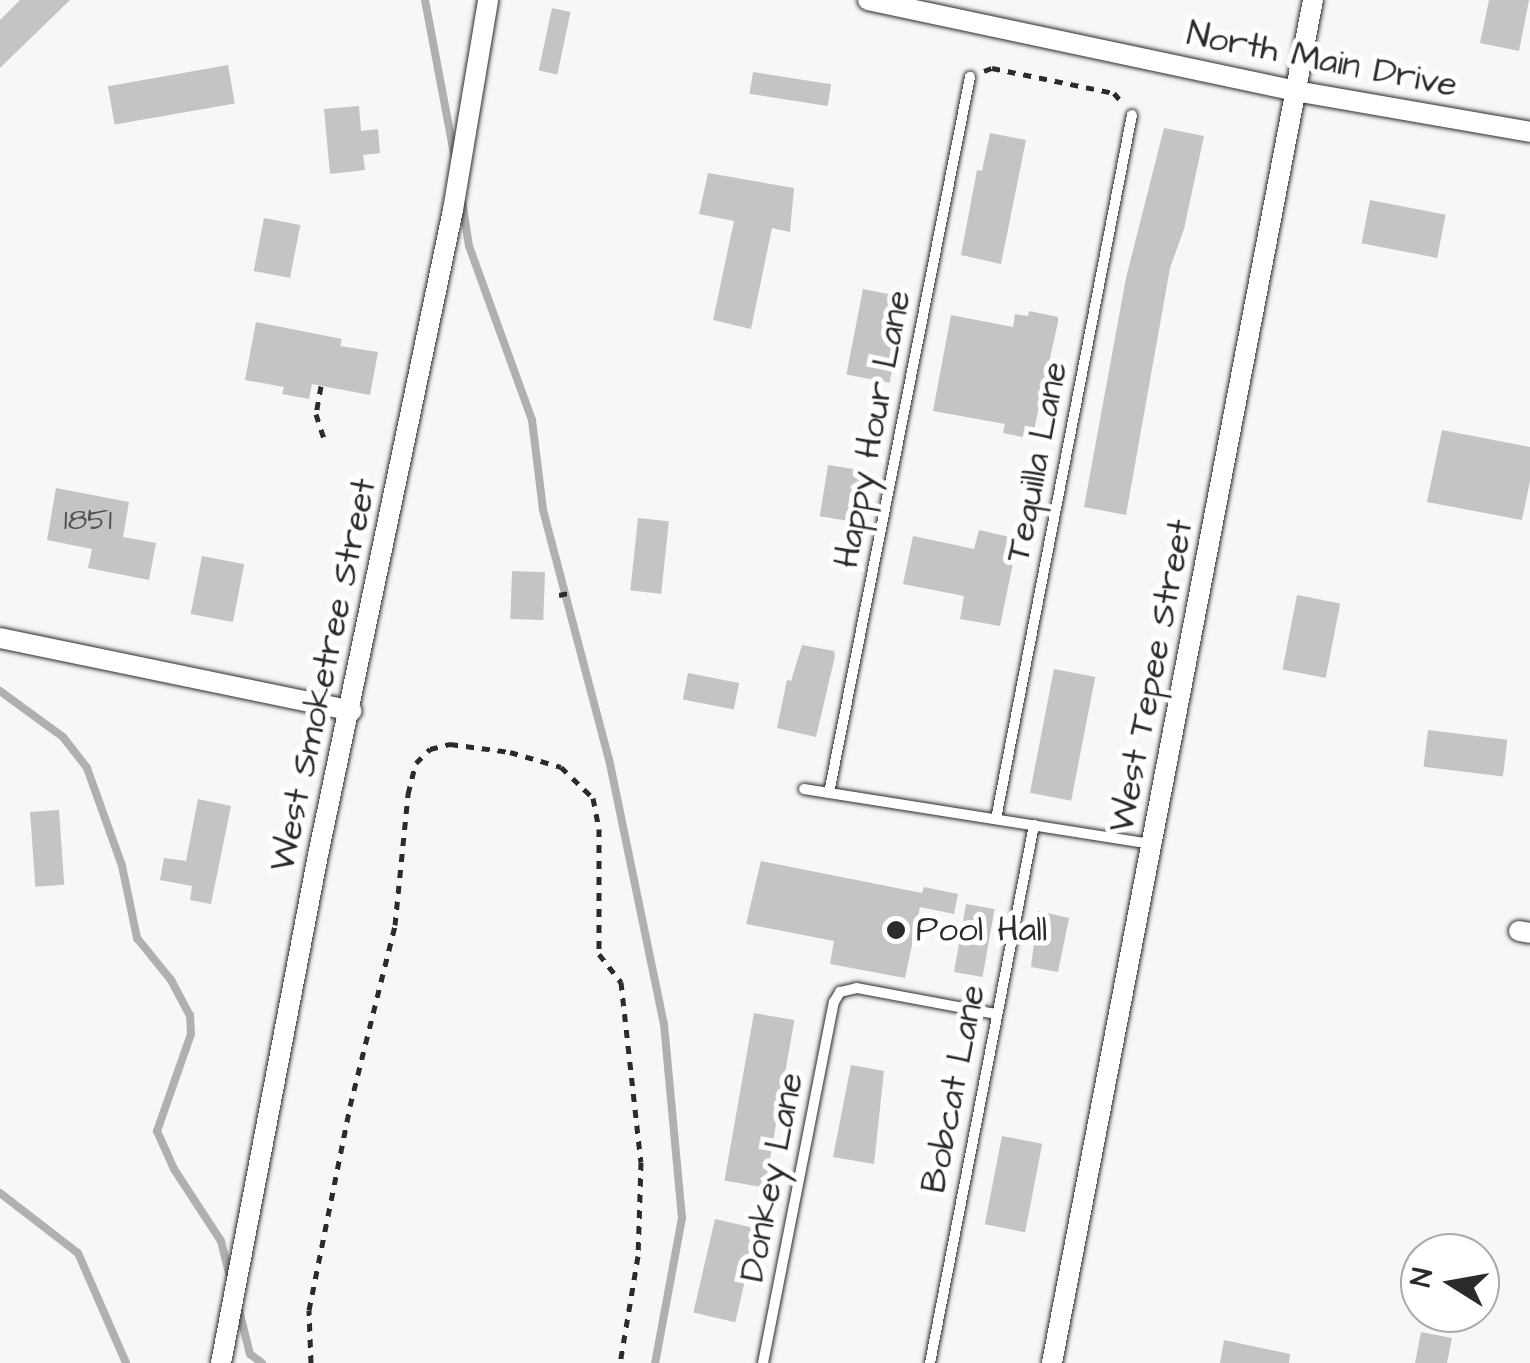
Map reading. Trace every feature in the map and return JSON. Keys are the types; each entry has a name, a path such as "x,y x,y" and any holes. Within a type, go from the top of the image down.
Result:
{"street":[{"name":"West Smoketree Street","path":"221,1363 318,855 453,210 488,0"},
{"name":"North Main Drive","path":"868,0 1296,91 1530,132"},
{"name":"West Tepee Street","path":"1052,1363 1313,0"},
{"path":"0,638 351,711"}],"lane":[{"name":"Happy Hour Lane","path":"829,793 970,77"},
{"name":"Tequilla Lane","path":"996,819 1132,115"},
{"path":"804,789 1153,844"},
{"name":"Bobcat Lane","path":"930,1363 1034,825"},
{"name":"Donkey Lane","path":"763,1363 834,1002 840,992 858,988 996,1014"}],"path":[{"path":"970,77 992,68 1114,93 1132,115"},
{"path":"321,386 316,414 324,439"},
{"path":"560,595 572,592"},
{"path":"311,1363 309,1310 350,1106 394,925 408,794 416,763 430,749 450,744 510,752 561,767 594,798 599,830 599,954 621,982 641,1162 638,1256 620,1363"}],"building":[{"path":"20,0 70,0 0,68 0,20"},
{"path":"1489,0 1529,0 1519,51 1480,43"},
{"path":"552,8 571,12 557,75 539,71"},
{"path":"228,65 235,103 115,125 108,86"},
{"path":"753,72 831,84 828,106 750,94"},
{"path":"359,106 361,131 378,129 380,153 363,155 365,170 330,174 324,109"},
{"path":"1164,128 1204,136 1184,229 1170,268 1126,515 1084,507 1126,278"},
{"path":"990,133 1026,140 1001,264 961,255 977,170 982,171"},
{"path":"708,173 794,188 790,232 772,228 751,329 713,320 734,221 699,214"},
{"path":"1370,200 1446,215 1437,258 1362,243"},
{"path":"264,218 300,225 290,278 254,271"},
{"path":"863,289 906,297 890,383 846,374"},
{"path":"1029,311 1058,317 1032,439 1003,433 1005,424 933,411 951,315 1013,327 1015,314 1028,316"},
{"path":"256,322 342,339 340,346 378,352 370,395 312,384 309,399 282,394 284,387 245,380"},
{"path":"1442,430 1530,447 1530,481 1522,520 1427,502"},
{"path":"828,465 870,472 862,523 820,516"},
{"path":"56,488 129,502 123,537 156,543 149,580 88,568 92,549 47,540"},
{"path":"638,518 669,521 661,594 630,591"},
{"path":"979,530 1018,539 1000,626 960,619 964,596 903,584 913,536 974,549"},
{"path":"202,556 244,564 233,622 191,614"},
{"path":"512,571 545,572 543,620 510,619"},
{"path":"1297,595 1340,603 1326,678 1282,670"},
{"path":"802,645 834,651 835,656 816,737 777,728 787,680 791,681"},
{"path":"1054,669 1095,677 1071,801 1030,793"},
{"path":"688,673 739,683 734,709 683,700"},
{"path":"1428,730 1507,740 1503,776 1423,767"},
{"path":"198,799 231,806 211,904 190,900 192,886 160,880 164,858 186,861"},
{"path":"59,810 64,885 35,887 30,812"},
{"path":"761,861 922,893 924,887 958,894 954,914 920,907 905,978 830,964 834,941 746,924"},
{"path":"966,904 995,909 983,977 954,972"},
{"path":"1038,911 1069,918 1058,972 1031,967"},
{"path":"754,1013 794,1020 765,1188 724,1180"},
{"path":"851,1065 884,1071 874,1164 833,1157"},
{"path":"1002,1136 1042,1144 1025,1232 985,1224"},
{"path":"715,1219 757,1229 735,1322 693,1313"},
{"path":"1421,1333 1452,1338 1447,1363 1415,1363"},
{"path":"1224,1340 1290,1354 1289,1363 1220,1363"}],"waterway":[{"path":"425,0 454,153"},
{"path":"462,201 469,246 532,420 543,510 609,759 664,1024 682,1218 655,1363"},
{"path":"0,691 63,737 87,768 122,866 137,938 171,980 190,1015 191,1034 157,1131 174,1169 221,1241 230,1277"},
{"path":"0,1193 78,1253 126,1363"},
{"path":"239,1310 250,1354 262,1363"}],"place":[{"name":"Pool Hall","path":"896,930"}]}
